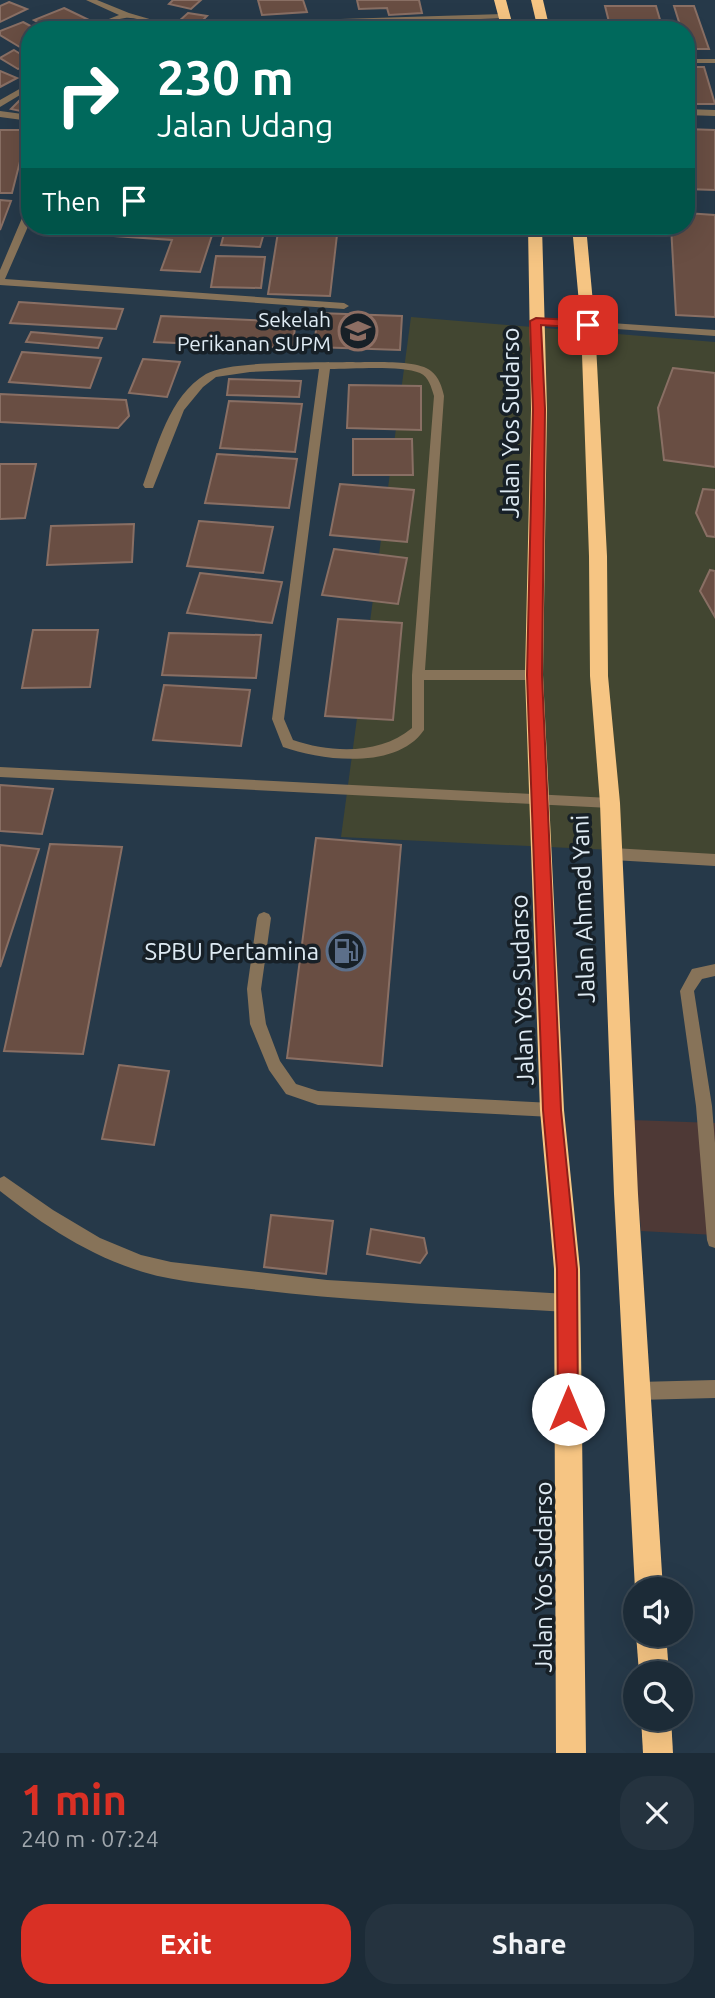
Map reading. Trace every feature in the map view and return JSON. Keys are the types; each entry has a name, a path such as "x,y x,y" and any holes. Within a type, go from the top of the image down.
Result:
{"highway":[{"path":"500,0 505,21"},
{"path":"537,0 542,21"},
{"name":"Jalan Yos Sudarso","path":"535,235 539,409 534,675 542,801 552,1110 567,1269 571,1753"},
{"name":"Jalan Ahmad Yani","path":"580,235 588,325 598,556 599,676 613,854 648,1577"},
{"path":"657,1731 658,1753"}],"street":[{"path":"90,0 149,21"},
{"path":"110,21 126,15"},
{"path":"340,21 503,16"},
{"path":"695,61 715,61"},
{"path":"0,104 21,91"},
{"path":"695,113 715,113"},
{"path":"0,114 21,117"},
{"path":"21,232 0,281 344,306"},
{"path":"536,321 715,333"},
{"path":"149,485 176,414 193,390 214,374 325,366 392,367 422,370 436,382 439,396 418,675 418,730 408,741 383,752 306,752 288,743 278,719 325,366"},
{"path":"418,675 534,675"},
{"path":"0,772 610,803"},
{"path":"613,854 715,860"},
{"path":"264,918 254,989 258,1024 274,1065 291,1089 331,1099 552,1110"},
{"path":"715,970 697,973 687,991 704,1106 715,1240"},
{"path":"4,1184 27,1203 70,1230 126,1258 176,1271 332,1291 567,1303"},
{"path":"638,1391 715,1389"}],"shaded area":[{"path":"632,1120 715,1123 715,1235 641,1231"}],"green space":[{"path":"411,317 715,342 715,855 341,837"}],"building":[{"path":"173,0 201,0 191,9 169,4"},
{"path":"258,0 303,0 307,12 262,15"},
{"path":"357,0 419,0 422,13 389,15 387,8 359,9"},
{"path":"9,2 27,9 0,22 0,6"},
{"path":"605,6 656,6 660,21 609,21"},
{"path":"674,6 694,6 709,49 695,49 695,21 679,21"},
{"path":"64,8 91,21 36,21 34,20"},
{"path":"188,13 207,16 202,21 179,21"},
{"path":"21,23 21,48 0,35 0,31"},
{"path":"14,50 21,54 21,68 18,69 0,58"},
{"path":"695,67 704,67 715,104 695,104"},
{"path":"0,71 17,78 0,87"},
{"path":"21,99 21,111 11,109"},
{"path":"695,129 715,130 715,190 695,189"},
{"path":"0,130 21,130 21,158 12,193 0,193"},
{"path":"0,200 11,201 0,230"},
{"path":"695,214 715,215 715,317 676,315 672,235 695,235"},
{"path":"100,235 212,235 200,272 161,270 172,240"},
{"path":"224,235 263,235 260,247 221,245"},
{"path":"278,235 337,235 330,296 268,294"},
{"path":"216,256 265,257 261,288 211,287"},
{"path":"19,302 123,309 116,329 10,323"},
{"name":"Sekelah Perikanan SUPM","path":"318,313 402,316 400,350 314,347"},
{"path":"161,316 296,322 292,348 154,342"},
{"path":"31,332 102,338 98,348 26,342"},
{"path":"22,352 101,358 90,388 9,382"},
{"path":"143,359 180,362 167,397 129,393"},
{"path":"673,368 715,373 715,467 664,460 658,408"},
{"path":"229,379 301,381 299,397 227,395"},
{"path":"349,385 421,386 421,430 347,428"},
{"path":"0,394 126,400 129,416 118,428 0,422"},
{"path":"229,401 302,404 295,452 220,448"},
{"path":"353,439 412,439 413,475 353,475"},
{"path":"217,454 297,459 289,508 205,503"},
{"path":"0,464 36,464 25,518 0,519"},
{"path":"340,484 414,490 407,542 330,535"},
{"path":"703,489 715,490 715,537 707,536 696,513"},
{"path":"199,521 273,527 263,573 187,566"},
{"path":"134,524 132,562 47,565 51,526"},
{"path":"334,549 407,558 398,604 322,595"},
{"path":"710,570 715,571 715,617 700,591"},
{"path":"200,573 282,582 272,623 187,613"},
{"path":"338,619 402,623 393,720 325,716"},
{"path":"33,630 98,630 90,687 22,688"},
{"path":"169,633 261,635 256,678 162,675"},
{"path":"164,685 250,690 241,746 153,740"},
{"path":"0,785 53,789 42,834 0,831"},
{"name":"SPBU Pertamina","path":"316,838 401,845 382,1066 287,1058"},
{"path":"50,844 122,847 83,1054 4,1051"},
{"path":"0,845 39,849 0,967"},
{"path":"119,1065 169,1071 154,1145 102,1139"},
{"path":"271,1215 333,1221 326,1274 264,1267"},
{"path":"371,1229 424,1238 427,1253 420,1263 367,1254"}],"place":[{"name":"Sekelah Perikanan SUPM","path":"358,331"},
{"name":"SPBU Pertamina","path":"346,951"}],"route":[{"path":"568,1409 567,1269 552,1110 542,801 534,675 539,409 536,321 588,325"}]}
